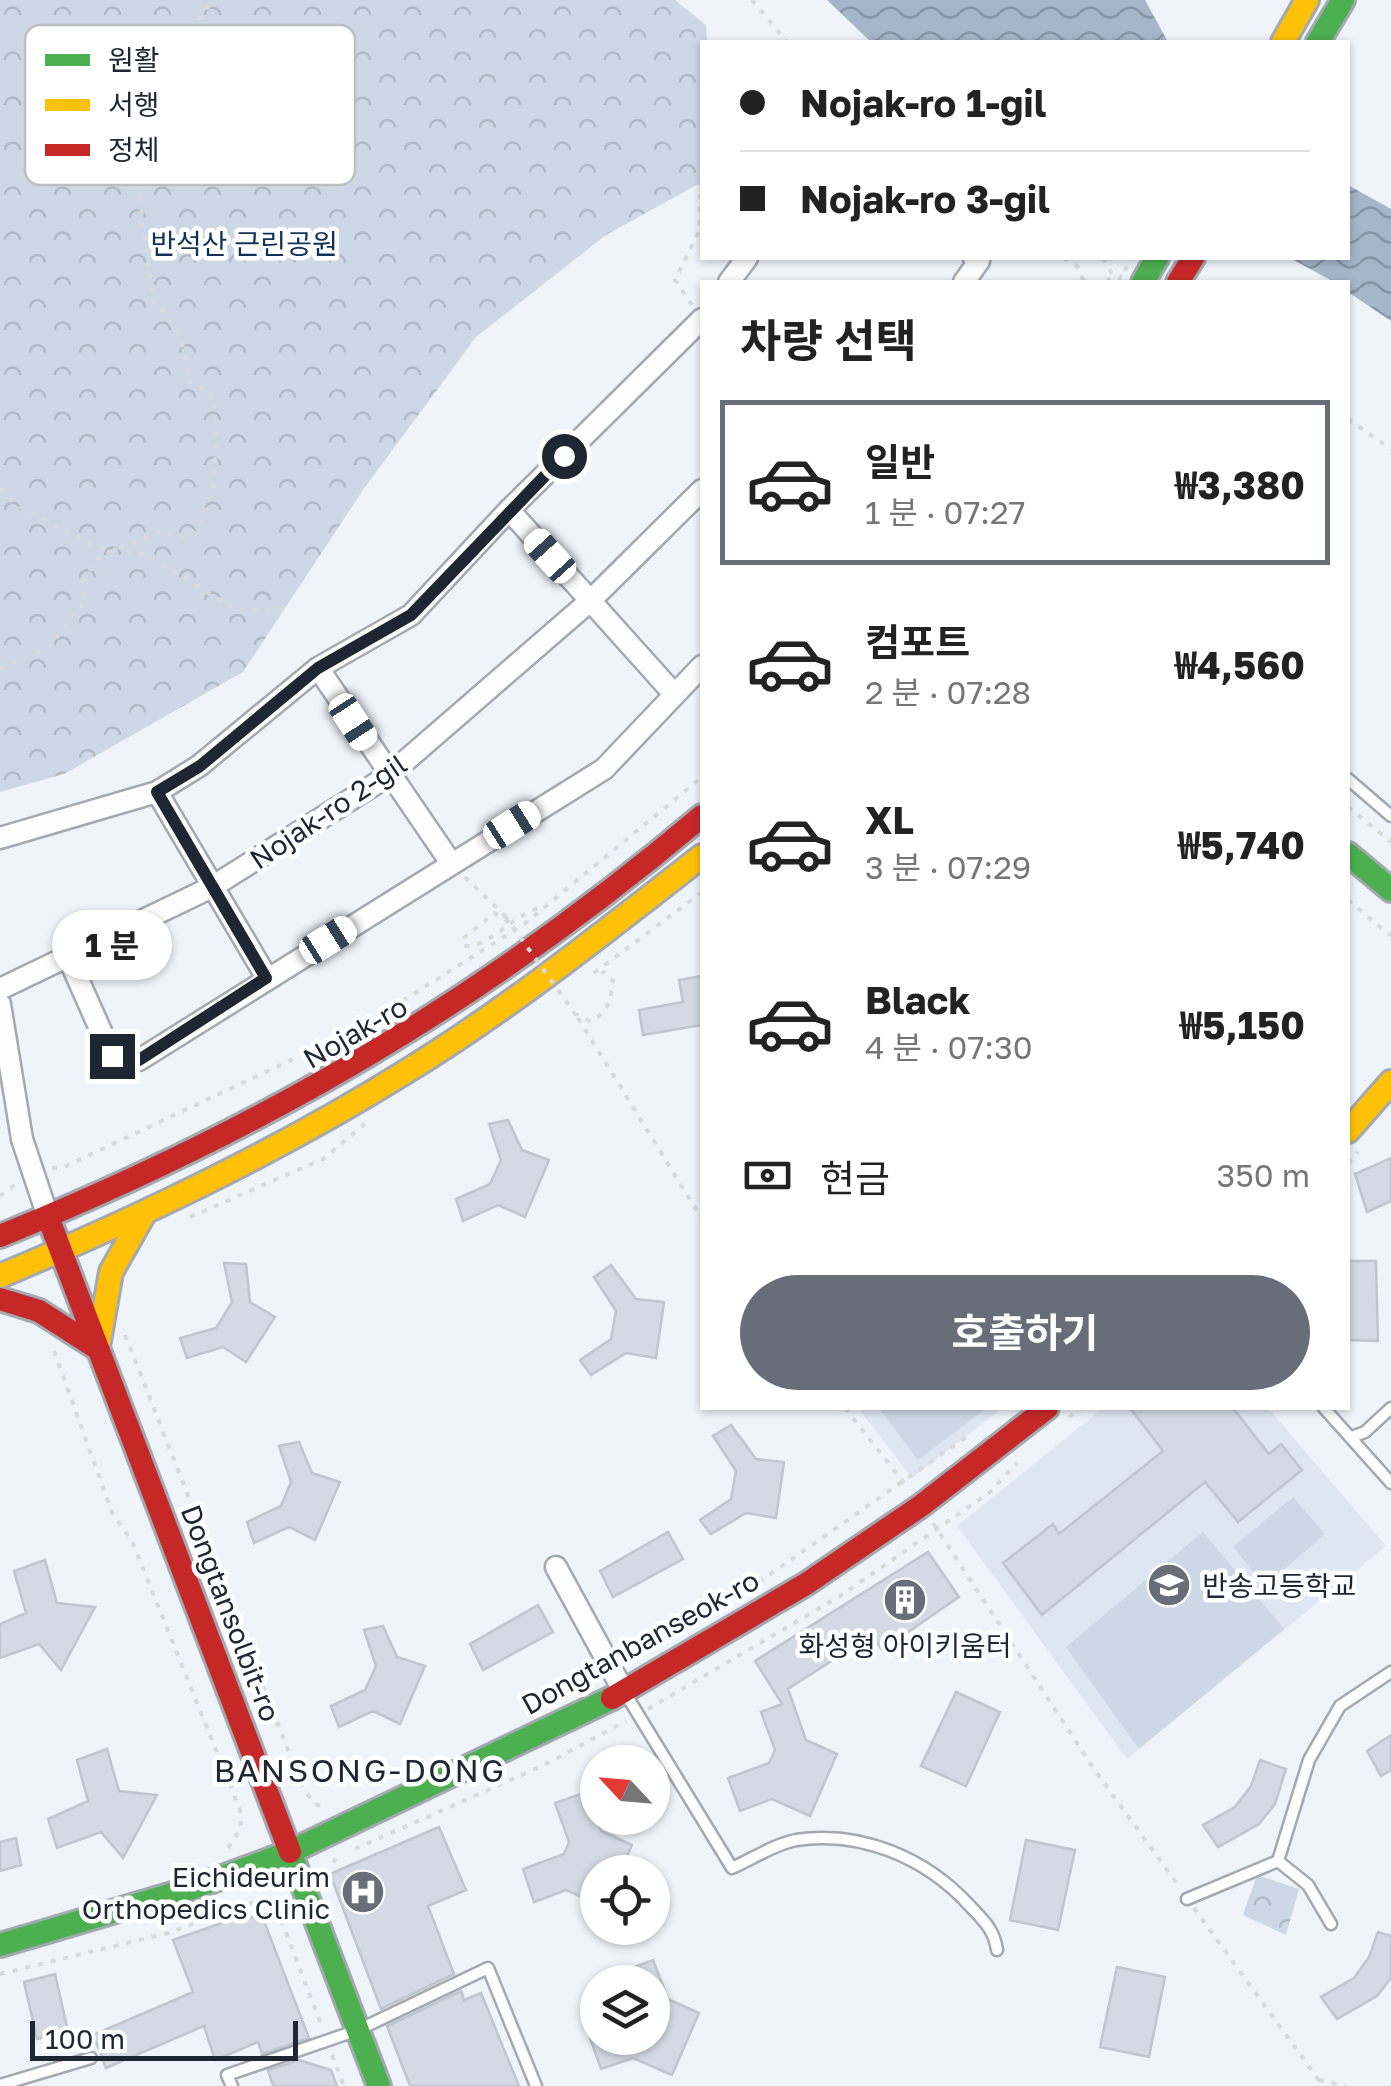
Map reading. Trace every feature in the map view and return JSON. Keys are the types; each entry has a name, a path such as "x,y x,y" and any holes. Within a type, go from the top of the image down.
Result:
{"street":[{"path":"1284,40 1308,0"},
{"path":"1319,40 1343,0"},
{"path":"966,280 978,260"},
{"path":"0,838 157,792 200,766 318,668 411,615 509,510 700,321"},
{"name":"Nojak-ro 2-gil","path":"0,989 69,959 212,886 388,776 590,601 700,492"},
{"path":"509,510 674,694"},
{"path":"318,668 388,776 451,863"},
{"path":"69,959 112,1056 139,1060 604,768 700,668"},
{"path":"157,792 266,978"},
{"name":"Nojak-ro","path":"0,1236 48,1218 265,1117 436,1019 598,904 700,818"},
{"path":"1350,856 1391,890"},
{"path":"0,1276 284,1141 408,1072 568,962 700,858"},
{"path":"0,1004 7,1098 48,1218"},
{"path":"1350,1129 1391,1082"},
{"path":"136,1178 127,1190 126,1202 134,1210 148,1208"},
{"path":"0,1298 39,1311 98,1348 110,1272 148,1208"},
{"name":"Dongtansolbit-ro","path":"48,1218 379,2086"},
{"name":"Dongtanbanseok-ro","path":"0,1945 194,1888 290,1852 624,1692 806,1584 922,1505 1045,1410"},
{"path":"556,1567 624,1692"}],"lane":[{"path":"1350,781 1391,816"},
{"path":"1352,1437 1365,1432 1391,1408"},
{"path":"1326,1410 1391,1483"},
{"path":"1188,1898 1278,1860 1309,1760 1340,1706 1391,1672"},
{"path":"624,1692 732,1868 791,1841 826,1838 873,1846 922,1862 955,1889 994,1933 997,1950"},
{"path":"1278,1860 1308,1885 1331,1924"},
{"path":"232,2086 228,2075 358,2030 488,1968 536,2086"},
{"path":"0,2085 91,2058"}],"path":[{"path":"195,25 213,0"},
{"path":"752,0 785,40"},
{"path":"0,669 50,646 85,600 84,583 94,562 158,532 192,537 213,493 218,422 210,390 189,381 186,346 166,312 153,300 138,185"},
{"path":"700,191 698,231 675,280 700,316"},
{"path":"1067,260 1077,266 1083,280"},
{"path":"1350,420 1391,449"},
{"path":"0,489 15,504 93,546 147,556 238,610 286,608"},
{"path":"56,1166 98,1152 361,1026 545,907 700,779"},
{"path":"1350,809 1391,842"},
{"path":"451,863 509,922 576,1016 700,1216"},
{"path":"583,980 700,894"},
{"path":"1350,902 1391,936"},
{"path":"509,922 494,913 464,938 464,946 476,947 528,910 545,907"},
{"path":"576,1016 590,1021 602,1016 610,1001 613,981 606,970 596,972"},
{"path":"558,997 570,989"},
{"path":"186,1218 323,1159 365,1124"},
{"path":"0,1196 4,1189"},
{"path":"119,1320 303,1788 314,1804 324,1810 334,1808"},
{"path":"42,1339 56,1352 113,1515 132,1541 240,1810 242,1828 227,1846"},
{"path":"847,1410 922,1505 1094,1769 1320,2084 1346,2086"},
{"path":"752,1587 979,1429"},
{"path":"323,1882 329,1864 351,1851"},
{"path":"0,1974 168,1933 258,1901 280,1917 344,2086"}],"shaded area":[{"path":"860,1410 1000,1410 912,1478"},
{"name":"반송고등학교","path":"1101,1410 1270,1410 1386,1546 1127,1759 957,1526"}],"green space":[{"name":"반석산 근린공원","path":"0,0 675,0 706,25 707,40 700,40 700,183 606,235 476,337 365,487 243,672 64,774 0,792"},
{"path":"880,1410 984,1410 918,1460"},
{"path":"1293,1497 1325,1534 1265,1586 1233,1547"},
{"path":"1203,1532 1284,1629 1139,1749 1066,1647"},
{"path":"1257,1875 1299,1889 1286,1935 1243,1915"}],"water":[{"path":"827,0 1145,0 1167,40 869,40"},
{"path":"1350,186 1391,209 1391,321 1350,293 1350,280 1330,280 1294,260 1350,260"}],"building":[{"path":"700,976 700,1025 643,1035 639,1010 683,1002 679,980"},
{"path":"508,1120 522,1150 549,1160 525,1217 498,1205 463,1221 456,1199 490,1184 501,1160 489,1124"},
{"path":"1391,1158 1391,1201 1367,1212 1355,1174"},
{"path":"1350,1261 1376,1261 1378,1341 1350,1340"},
{"path":"224,1263 246,1264 250,1302 275,1317 246,1362 223,1347 187,1358 180,1338 216,1328 232,1302"},
{"path":"611,1265 636,1299 664,1302 656,1358 626,1353 591,1375 580,1360 611,1339 616,1311 594,1277"},
{"name":"반송고등학교","path":"1132,1410 1235,1410 1269,1454 1281,1444 1302,1470 1238,1522 1205,1482 1042,1615 1003,1563 1053,1524 1059,1534 1163,1451"},
{"path":"731,1425 756,1459 784,1462 776,1518 746,1513 711,1534 700,1520 731,1499 736,1471 713,1436"},
{"path":"299,1442 312,1473 340,1482 315,1540 289,1527 254,1543 247,1522 281,1506 291,1482 279,1446"},
{"path":"668,1532 683,1559 613,1597 600,1571"},
{"path":"928,1552 959,1597 882,1650 872,1635 788,1689 806,1740 837,1754 810,1816 772,1799 740,1811 728,1778 769,1763 775,1750 761,1712 782,1704 755,1661"},
{"path":"45,1560 57,1603 95,1607 61,1670 39,1644 0,1658 0,1624 26,1613 14,1571"},
{"path":"538,1605 553,1632 483,1670 470,1644"},
{"path":"383,1626 397,1657 425,1666 400,1724 373,1711 339,1727 331,1706 365,1690 376,1666 364,1630"},
{"path":"956,1692 1000,1712 966,1786 921,1766"},
{"path":"1391,1735 1391,1770 1381,1776 1367,1751"},
{"path":"107,1749 119,1791 157,1795 123,1858 101,1832 57,1848 48,1819 88,1801 77,1760"},
{"path":"1260,1760 1286,1769 1275,1804 1259,1824 1218,1847 1203,1825 1235,1807 1251,1786"},
{"path":"580,1794 580,1835 610,1835 632,1845 628,1855 580,1855 580,1896 566,1890 534,1902 523,1869 564,1854 569,1842 555,1803"},
{"path":"439,1827 466,1890 428,1906 454,1974 381,2009 330,1874"},
{"path":"16,1838 21,1865 0,1871 0,1842"},
{"path":"1026,1840 1075,1850 1058,1930 1010,1920"},
{"path":"244,1915 264,1921 309,2038 262,2054 258,2042 215,2060 204,2026 106,2068 93,2035 193,1992 173,1940"},
{"path":"1378,1932 1391,1936 1391,1978 1377,1996 1337,2019 1321,1997 1354,1978 1369,1957"},
{"path":"1117,1967 1165,1977 1149,2057 1100,2047"},
{"path":"55,1974 68,2031 37,2039 24,1982"},
{"path":"461,1991 464,2000 481,1993 519,2086 410,2086 387,2026"},
{"path":"670,2000 699,2013 672,2075 633,2058 601,2069 596,2055 670,2055"},
{"path":"299,2060 331,2070 337,2086 273,2086 268,2070"}],"traffic: fast":[{"path":"1319,40 1343,0"},
{"path":"1144,280 1156,260"},
{"path":"1350,856 1391,890"},
{"path":"0,1945 193,1888 290,1852 612,1698"},
{"path":"290,1852 379,2086"}],"traffic: slow":[{"path":"1284,40 1307,0"},
{"path":"0,1276 208,1182 358,1100 521,995 700,858"},
{"path":"1350,1129 1391,1082"},
{"path":"99,1341 111,1272 145,1212"}],"traffic: jam":[{"path":"1179,280 1192,260"},
{"path":"0,1236 191,1151 368,1055 537,944 700,818"},
{"path":"48,1217 290,1852"},
{"path":"0,1299 39,1311 98,1349"},
{"path":"612,1698 806,1584 922,1505 1044,1410"}],"place":[{"name":"반송고등학교","path":"1169,1585"},
{"name":"화성형 아이키움터","path":"905,1600"},
{"name":"Eichideurim Orthopedics Clinic","path":"363,1892"}],"district":[{"name":"BANSONG-DONG","path":"360,1770"}],"route":[{"path":"112,1056 139,1060 266,978 157,792 200,766 318,668 411,615 564,456"}]}
